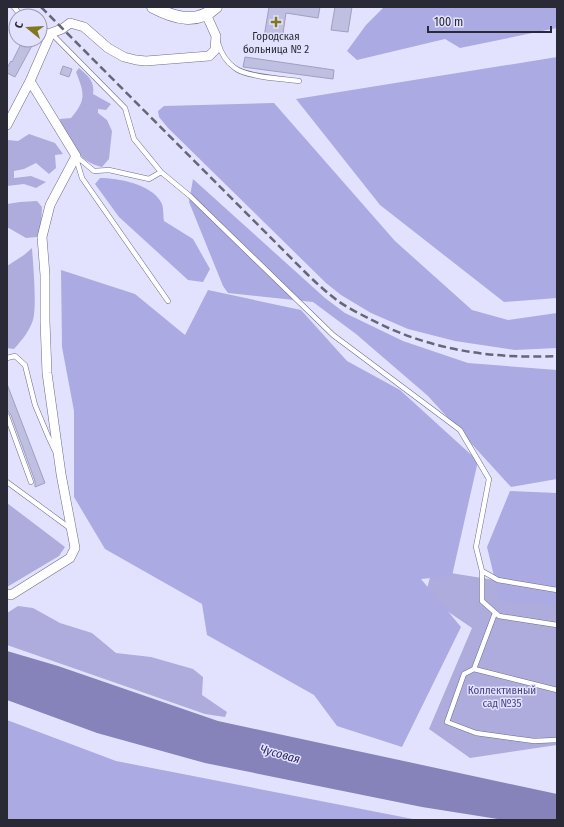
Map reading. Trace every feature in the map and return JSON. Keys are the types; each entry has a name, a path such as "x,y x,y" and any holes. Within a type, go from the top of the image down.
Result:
{"street":[{"path":"7,125 30,81 51,33 62,29 70,23 84,27 108,48 136,60 146,61 209,56 215,50 216,36 211,11 197,17 186,18 174,17 153,7"},
{"path":"7,594 11,595 70,558 74,548 58,456 47,373 45,275 42,237 50,205 76,156 30,81"}],"lane":[{"path":"48,32 125,108 134,139 161,172 190,196 333,335 460,430 489,478 476,546 482,571 482,601 499,616 557,625"},
{"path":"216,36 225,59 236,69 252,74 299,81"},
{"path":"76,156 94,170 109,170 149,180 161,172"},
{"path":"76,156 82,178 168,301"},
{"path":"7,358 15,356 25,365 35,405 58,456"},
{"path":"7,416 31,482"},
{"path":"7,482 71,529"},
{"path":"482,571 498,580 557,590"},
{"path":"474,669 495,613"},
{"path":"557,690 474,669 464,674 447,722 476,733 534,741 557,740"}],"green space":[{"path":"79,68 92,82 93,94 111,104 106,110 98,109 98,113 107,120 112,131 109,159 102,167 87,161 81,156 61,125 60,119 71,118 82,101 81,85 76,72"},
{"path":"29,134 55,143 63,154 55,155 56,168 49,174 36,163 24,169 14,171 14,178 31,176 46,182 36,188 24,184 7,186 8,140 18,141"},
{"path":"37,201 42,207 41,226 37,237 26,238 7,227 7,204"},
{"path":"32,248 35,295 33,320 27,332 14,349 7,348 7,266"},
{"path":"7,503 65,547 59,556 7,587"},
{"name":"Коллективный сад №35","path":"432,570 557,590 557,745 470,758 429,729 472,628 425,596"},
{"path":"18,606 33,608 60,623 92,633 116,653 151,657 193,669 203,677 202,695 227,712 225,717 205,714 7,645 7,613"}],"shaded area":[{"path":"384,7 557,7 557,28 460,48 445,39 357,60 347,51 366,25"},
{"path":"557,57 557,298 504,302 380,205 296,99"},
{"path":"274,103 395,241 472,310 508,320 557,313 557,348 515,350 455,341 408,329 371,313 341,295 326,283 168,128 159,117 158,111 164,106"},
{"path":"100,178 116,179 134,183 142,186 156,196 162,204 164,221 193,239 210,269 203,282 188,280 119,217 95,184"},
{"path":"193,179 325,298 345,313 403,341 468,363 557,370 557,479 511,487 428,396 356,334 313,302 228,293 223,286 189,202"},
{"path":"61,270 135,294 185,335 208,290 301,310 347,361 400,390 478,461 452,576 421,579 461,627 402,747 337,726 314,695 207,635 202,604 105,549 74,497 74,411 62,347"},
{"path":"510,491 557,493 557,606 500,601 487,547"},
{"path":"7,720 116,761 418,820 7,820"}],"water":[{"name":"Чусовая","path":"7,651 58,666 218,721 557,794 557,820 504,820 422,807 205,763 97,733 7,700"}],"building":[{"name":"Городская больница № 2","path":"269,7 320,7 318,18 286,13 282,40 264,37"},
{"path":"335,7 352,7 348,32 331,30"},
{"path":"19,48 31,48 15,77 7,73 7,68 11,61 12,62"},
{"path":"245,57 334,70 333,79 243,67"},
{"path":"63,66 72,69 69,77 60,74"},
{"path":"7,384 45,483 35,487 35,481 11,415 7,410"}],"railway":[{"path":"41,7 304,271 338,301 392,330 438,345 484,354 532,357 557,356"}],"place":[{"name":"Городская больница № 2","path":"276,22"}]}
